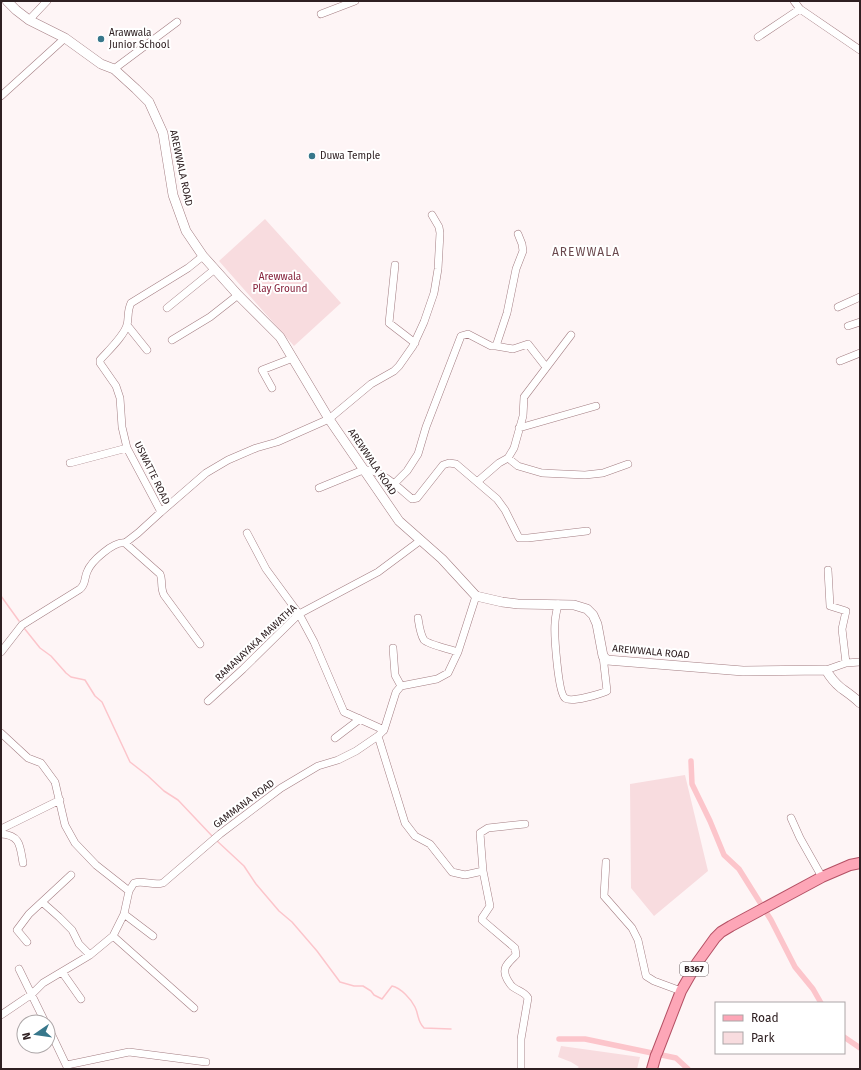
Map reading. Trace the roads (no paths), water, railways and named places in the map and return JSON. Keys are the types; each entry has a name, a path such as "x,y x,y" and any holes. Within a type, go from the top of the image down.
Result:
{"main road":[{"name":"B367","path":"652,1069 681,991 697,963 721,932 822,878 850,865 860,863"}],"street":[{"name":"AREWWALA ROAD","path":"7,1 28,20 65,38 101,64 114,69 149,102 163,133 174,195 186,231 203,256 238,295 280,337 329,419 399,521 442,558 476,596 518,604 558,604 579,606 587,609 593,615 597,624 603,656 607,660 743,671 826,670"},
{"path":"28,20 47,1"},
{"path":"321,14 355,1"},
{"path":"794,1 800,9 860,50"},
{"path":"758,37 800,9"},
{"path":"114,69 177,22"},
{"path":"1,96 65,38"},
{"path":"161,512 206,473 228,460 256,448 277,442 329,419 371,384 400,366 415,342 427,315 434,293 438,269 440,233 432,215"},
{"path":"496,346 507,312 516,269 523,251 518,234"},
{"name":"USWATTE ROAD","path":"1,652 22,625 80,589 84,585 87,572 93,563 113,545 121,542 125,543 161,512 127,448 122,427 120,398 116,386 100,364 100,360 124,332 127,325 128,310 131,304 188,268 203,256"},
{"path":"395,264 390,323 415,342"},
{"path":"167,308 215,269"},
{"path":"172,340 210,317 238,295"},
{"path":"838,307 860,297"},
{"path":"848,326 860,322"},
{"path":"127,325 147,350"},
{"path":"394,484 407,471 418,454 426,427 461,336 468,334 491,346 514,349 528,344 546,367"},
{"path":"477,482 499,463 508,458 514,448 520,428 523,416 524,397 572,335"},
{"path":"840,361 860,355"},
{"path":"272,388 262,370 293,358"},
{"path":"520,428 596,406"},
{"path":"70,464 127,448"},
{"path":"508,458 518,466 542,473 584,475 603,472 628,464"},
{"path":"319,488 368,469 376,472 394,484 412,499 417,498 443,465 449,463 456,464 497,499 505,510 519,538 587,531"},
{"path":"247,533 266,569 299,614 314,642 344,712 384,730"},
{"name":"RAMANAYAKA MAWATHA","path":"208,701 299,614 378,572 421,540"},
{"path":"125,543 160,574 162,577 161,586 164,595 200,644"},
{"path":"828,570 830,606 846,611 842,629 846,663"},
{"path":"393,648 395,675 401,686 437,679 448,673 458,652 476,596"},
{"path":"558,604 555,623 557,661 564,698 567,700 581,698 608,691 603,656"},
{"path":"418,618 424,640 431,644 458,652"},
{"path":"860,662 846,663 826,670 832,680 860,703"},
{"name":"GAMMANA ROAD","path":"129,891 134,883 158,884 163,882 214,839 281,788 318,766 338,760 356,752 378,736 384,730 396,692 401,686"},
{"path":"335,738 360,719"},
{"path":"1,733 28,758 41,763 54,782 66,825 75,843 96,865 129,891 124,914 112,936 90,955 43,983 32,994 1,1015"},
{"path":"378,736 405,823 415,836 430,844 452,872 465,875 483,871"},
{"path":"1,829 60,800"},
{"path":"791,818 822,878"},
{"path":"520,1069 521,1039 528,998 526,994 511,986 505,975 504,968 516,955 515,948 482,920 490,906 483,871 480,833 488,828 525,824"},
{"path":"1,834 11,835 16,838 23,863"},
{"path":"606,862 604,896 632,928 638,940 646,976 654,982 681,991"},
{"path":"27,942 17,930 29,914 71,875"},
{"path":"42,902 59,916 72,930 79,944 90,955"},
{"path":"124,914 153,936"},
{"path":"112,936 194,1008"},
{"path":"19,969 42,1014"},
{"path":"62,972 81,999"},
{"path":"56,1044 67,1067 129,1052 206,1062"}],"waterway":[{"path":"1,596 19,621"},
{"path":"24,628 40,648 51,656 66,673 71,677 85,680 95,696 102,702 130,762 164,791 178,800 213,837"},
{"path":"691,761 692,784 710,821 724,855 739,869 771,920 795,967 813,989 820,1002"},
{"path":"216,840 244,866 256,884 317,951 340,982 354,986 363,986 374,995 382,999 392,986 395,987 402,991 411,1001 415,1007 420,1023 424,1028 451,1029"},
{"path":"845,1038 860,1048"},
{"path":"559,1039 585,1039 676,1058 688,1069"}],"place":[{"name":"Arawwala Junior School","path":"101,39"},
{"name":"Duwa Temple","path":"312,156"}],"district":[{"name":"AREWWALA","path":"586,252"}],"park label":[{"name":"Arewwala Play Ground","path":"280,282"}]}
